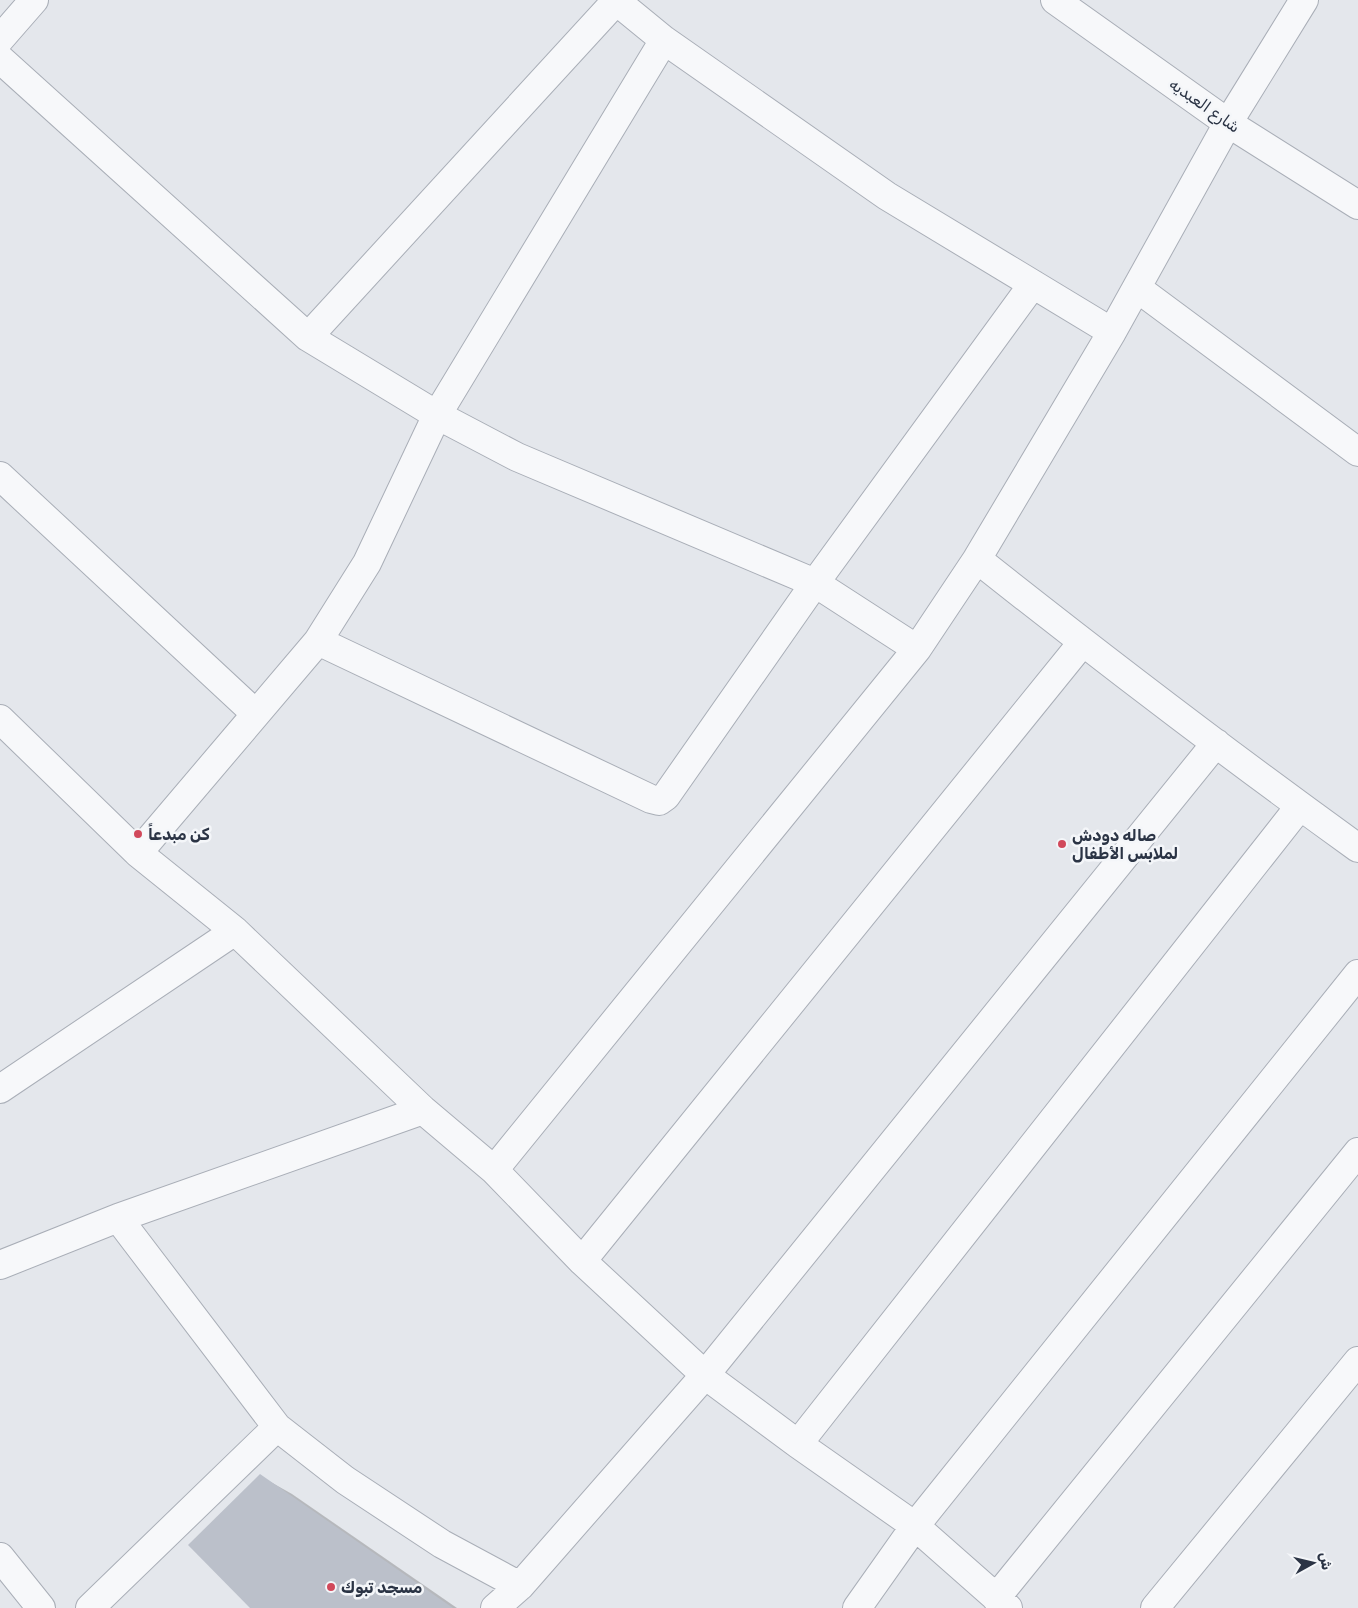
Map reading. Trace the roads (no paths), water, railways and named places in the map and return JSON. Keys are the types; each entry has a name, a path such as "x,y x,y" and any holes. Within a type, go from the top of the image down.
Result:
{"street":[{"path":"0,39 34,0"},
{"path":"308,336 616,0 664,40 887,196 1112,332"},
{"name":"شارع العبديه","path":"1054,0 1228,123 1358,206"},
{"path":"494,1170 917,648 977,559 1112,332 1228,123 1304,0"},
{"path":"138,853 318,641 367,563 437,415 664,40"},
{"path":"0,60 308,336 437,415 517,457 815,583 917,648"},
{"path":"318,641 651,799 659,801 666,796 815,583 1033,284"},
{"path":"1137,288 1358,452"},
{"path":"0,476 256,714"},
{"path":"977,559 1082,643 1358,848"},
{"path":"582,1261 1082,643"},
{"path":"0,719 138,853 235,931 423,1110 494,1170 582,1261 705,1375 798,1444 915,1526 1002,1603 1358,1152"},
{"path":"495,1608 520,1586 705,1375 1216,743"},
{"path":"798,1444 1300,806"},
{"path":"0,1089 235,931"},
{"path":"857,1608 915,1526 1358,974"},
{"path":"0,1264 118,1218 423,1110"},
{"path":"118,1218 277,1427 345,1480 385,1507 442,1544 520,1586"},
{"path":"1155,1608 1358,1361"},
{"path":"90,1608 277,1427"},
{"path":"0,1557 41,1608"}],"place":[{"name":"كن مبدعاً","path":"138,834"},
{"name":"صاله دودش لملابس الأطفال","path":"1062,844"},
{"name":"مسجد تبوك","path":"331,1587"}]}
